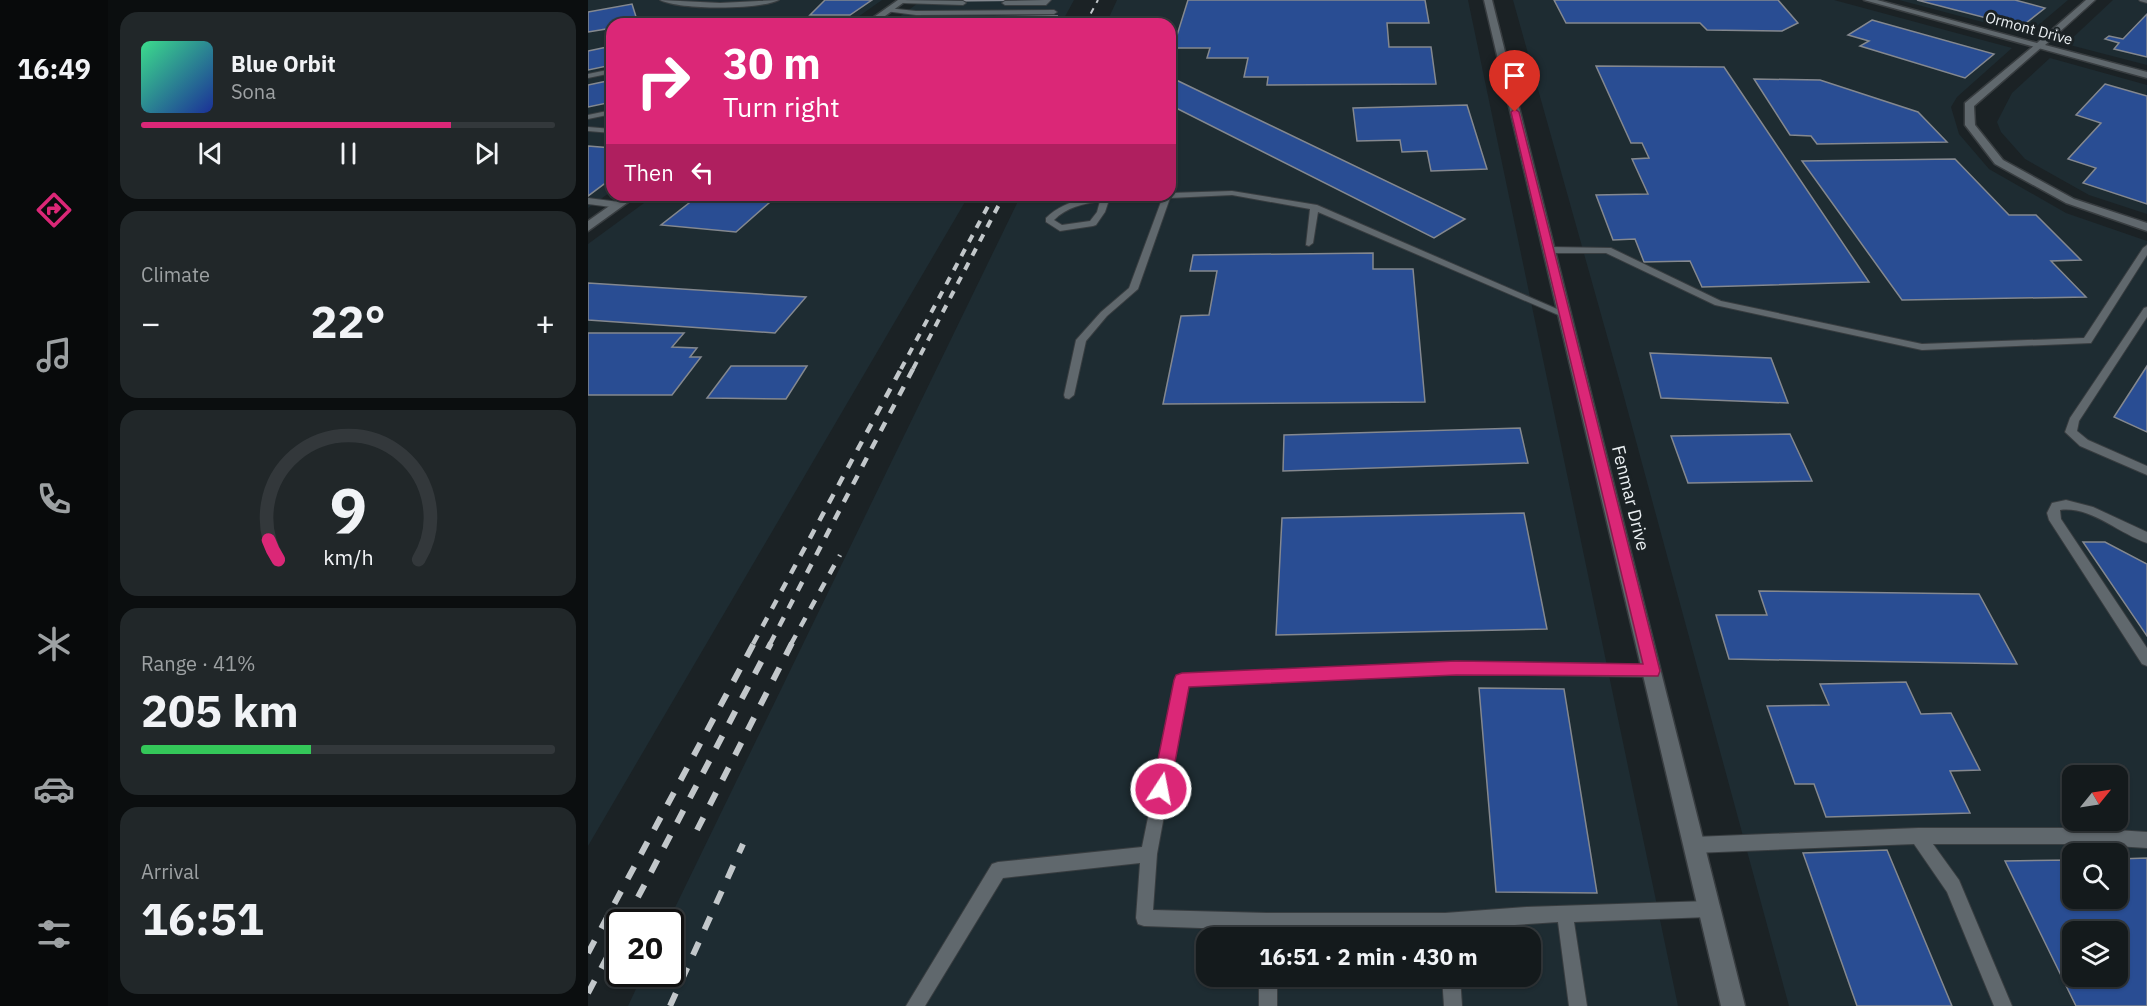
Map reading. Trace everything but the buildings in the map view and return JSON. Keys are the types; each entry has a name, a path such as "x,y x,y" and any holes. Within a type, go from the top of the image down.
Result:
{"street":[{"path":"876,18 902,0"},
{"name":"Fenmar Drive","path":"1488,0 1733,1006"},
{"name":"Ormont Drive","path":"1868,0 2147,75"},
{"path":"2091,0 1969,105 1970,124 1999,162 2070,201 2147,227"},
{"path":"588,227 624,201"}],"lane":[{"path":"663,0 679,4 753,3 776,0"},
{"path":"902,0 970,3"},
{"path":"992,3 1046,3 1048,0"},
{"path":"2142,0 2147,1"},
{"path":"887,10 916,13 1054,12"},
{"path":"588,76 606,72"},
{"path":"588,117 606,113"},
{"path":"588,129 606,130"},
{"path":"1176,196 1232,193 1314,207 1566,315"},
{"path":"588,201 619,205"},
{"path":"1097,201 1067,205 1055,212 1049,220 1060,228 1093,222 1101,212 1105,201"},
{"path":"1069,395 1081,340 1104,314 1133,289 1165,201"},
{"path":"1309,243 1314,207"},
{"path":"1550,250 1608,250 1718,303 1922,347 2087,341 2147,248"},
{"path":"2147,310 2074,421 2071,432 2084,443 2147,471"},
{"path":"2147,538 2085,509 2065,503 2056,506 2053,513 2055,520 2147,660"},
{"path":"1236,927 1144,918 1149,854 1182,680 1456,668 1652,671"},
{"path":"1694,845 1918,836 2085,836 2147,840"},
{"path":"1918,836 1953,886 2003,1006"},
{"path":"915,1006 998,870 1149,854"},
{"path":"1463,927 1565,915 1709,909"},
{"path":"1565,915 1578,1006"},
{"path":"1268,987 1268,1006"},
{"path":"1452,987 1454,1006"}],"shaded area":[{"path":"588,0 882,0 856,18 606,18 606,195 588,208"},
{"path":"922,0 1074,0 1064,18 898,18"},
{"path":"1117,0 1468,0 1678,1006 628,1006 637,987 684,987 684,909 674,909 1018,201 1176,201 1176,18 1109,18"},
{"path":"1513,0 1834,0 2012,48 1957,97 1951,107 1959,134 1989,169 2066,213 2147,241 2147,1006 1789,1006 1623,393"},
{"path":"1899,0 2068,0 2028,34"},
{"path":"2113,0 2147,0 2147,65 2066,44"},
{"path":"2050,58 2147,85 2147,214 2089,195 2025,159 2001,132 1997,122 2012,93"},
{"path":"647,201 965,201 588,846 588,244"}],"railway":[{"path":"1088,18 1098,0"},
{"path":"901,369 991,201"},
{"path":"913,369 1001,201"},
{"path":"753,644 902,367"},
{"path":"770,644 914,367"},
{"path":"791,644 840,555"},
{"path":"588,953 754,643"},
{"path":"632,909 771,643"},
{"path":"697,830 792,643"},
{"path":"670,1006 743,844"},
{"path":"588,993 606,959"}],"route":[{"path":"1161,789 1182,680 1456,668 1652,671 1515,112"}]}
